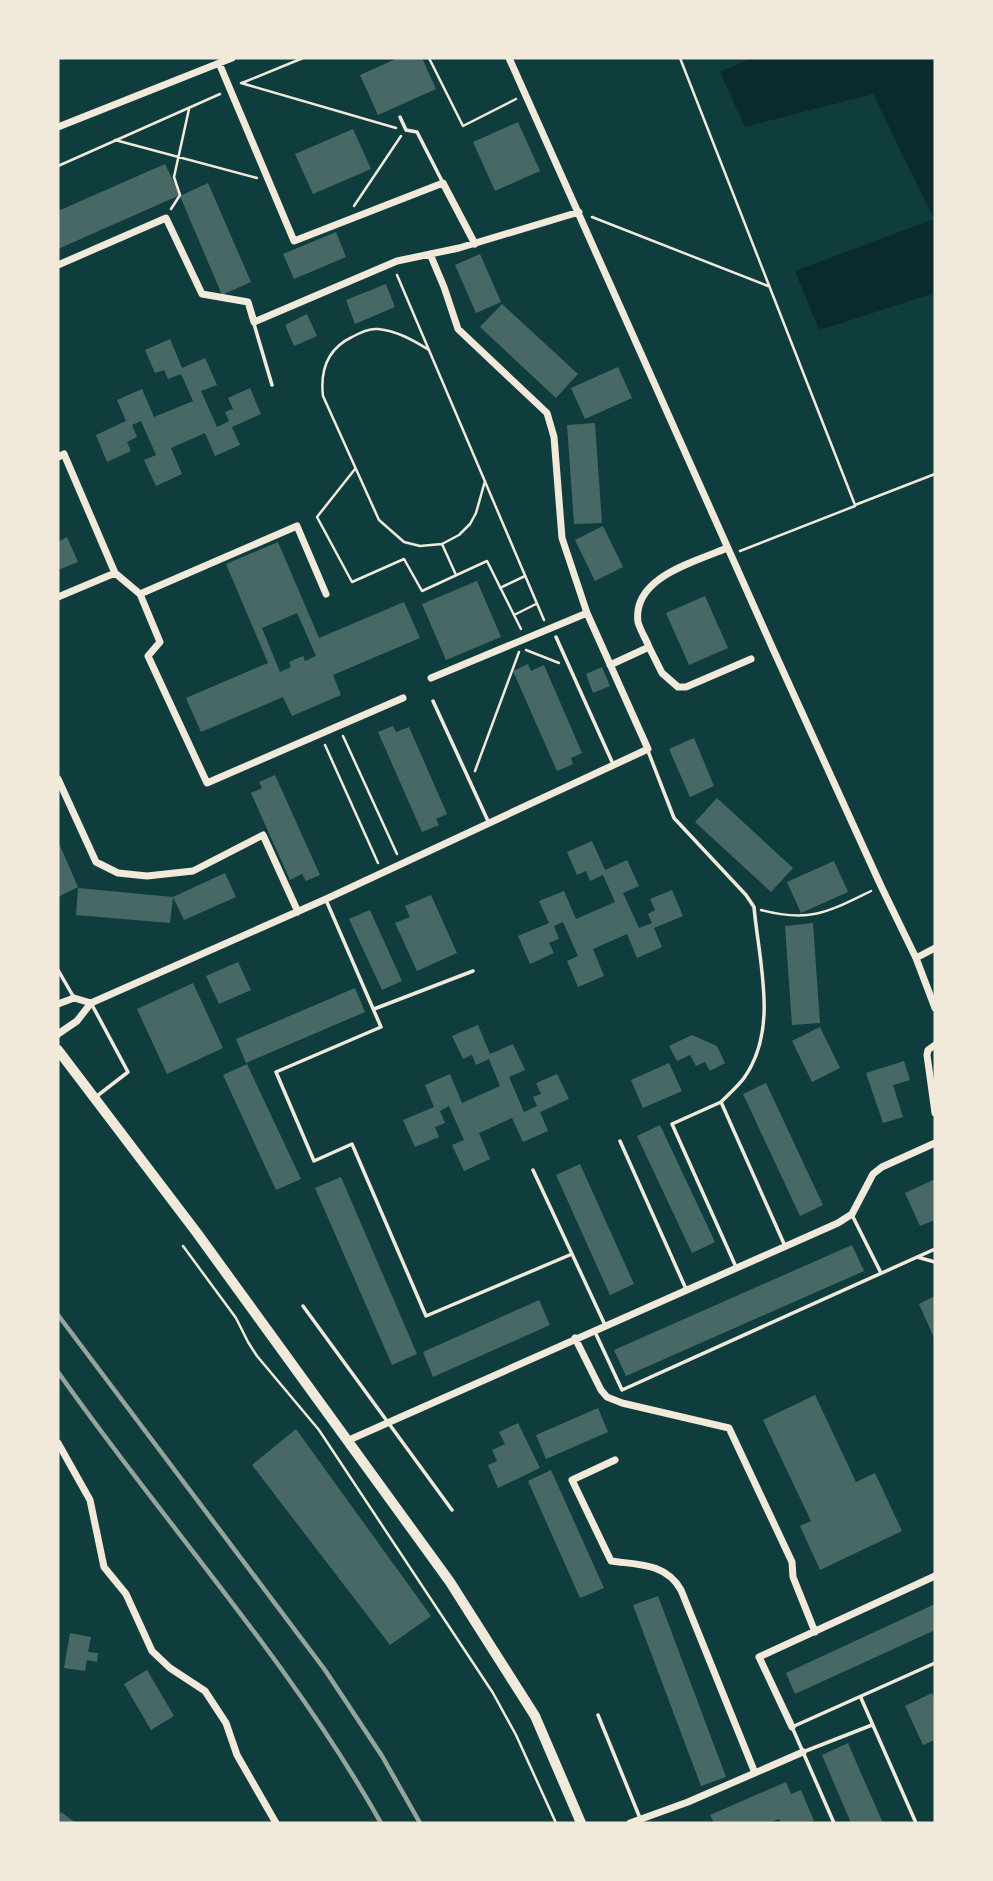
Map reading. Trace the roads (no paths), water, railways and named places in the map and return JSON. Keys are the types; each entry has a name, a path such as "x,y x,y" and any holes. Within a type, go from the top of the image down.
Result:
{"main road":[{"path":"58,1050 349,1440 450,1582 512,1678 549,1746 581,1823"}],"street":[{"path":"58,127 232,58"},
{"path":"509,58 729,551 916,958 935,1008"},
{"path":"219,63 294,241 341,225 443,183 475,244"},
{"path":"58,265 166,218 202,294 248,302 254,322 397,261 475,244 579,212"},
{"path":"58,1034 78,1021 91,1003 326,900 648,749 587,613 562,538 554,437 547,413 458,329 430,254"},
{"path":"58,457 64,454 115,573 141,594 160,642 148,656 207,783 403,698"},
{"path":"141,594 297,526 326,594"},
{"path":"729,551 652,584 639,601 638,623 662,673 678,687 686,687 751,659"},
{"path":"58,597 115,573"},
{"path":"431,678 587,613"},
{"path":"610,665 649,647"},
{"path":"58,779 96,862 118,873 146,876 193,871 263,835 298,912"},
{"path":"916,958 935,948"},
{"path":"58,1004 74,998 91,1003"},
{"path":"935,1045 927,1055 935,1113"},
{"path":"349,1440 838,1223 852,1214 873,1174 882,1167 935,1143"},
{"path":"575,1338 595,1380 607,1397 622,1403 729,1428 792,1562 793,1577 815,1632"},
{"path":"58,1443 90,1500 104,1567 126,1594 152,1651 170,1668 205,1691 226,1723 237,1755 276,1823"},
{"path":"615,1460 572,1480 611,1561 660,1569 674,1577 755,1773"},
{"path":"792,1727 760,1657 935,1576"},
{"path":"630,1823 642,1821 803,1752"}],"lane":[{"path":"400,117 405,131 416,132 443,183"},
{"path":"254,322 272,386"},
{"path":"556,637 614,765"},
{"path":"433,701 489,823"},
{"path":"648,749 674,818 754,907 765,1012 764,1032 756,1057 744,1078 721,1102 672,1124 736,1268"},
{"path":"326,900 381,1027 276,1072 314,1161 352,1144 426,1316 572,1254"},
{"path":"58,970 74,998"},
{"path":"373,1010 473,971"},
{"path":"91,1003 128,1072 95,1097"},
{"path":"721,1102 785,1245"},
{"path":"620,1141 686,1289"},
{"path":"533,1170 605,1325"},
{"path":"852,1214 881,1273"},
{"path":"594,1330 622,1390 935,1249"},
{"path":"916,1257 935,1262"},
{"path":"303,1306 452,1510"},
{"path":"834,1823 792,1727 935,1663"},
{"path":"861,1698 916,1823"},
{"path":"598,1715 642,1821"},
{"path":"803,1752 872,1725"}],"water":[{"path":"751,58 935,58 935,293 819,330 795,271 934,219 873,94 745,127 720,72"}],"railway":[{"path":"58,1315 325,1670 382,1756 420,1823"},
{"path":"58,1372 267,1649 307,1705 381,1823"}]}
